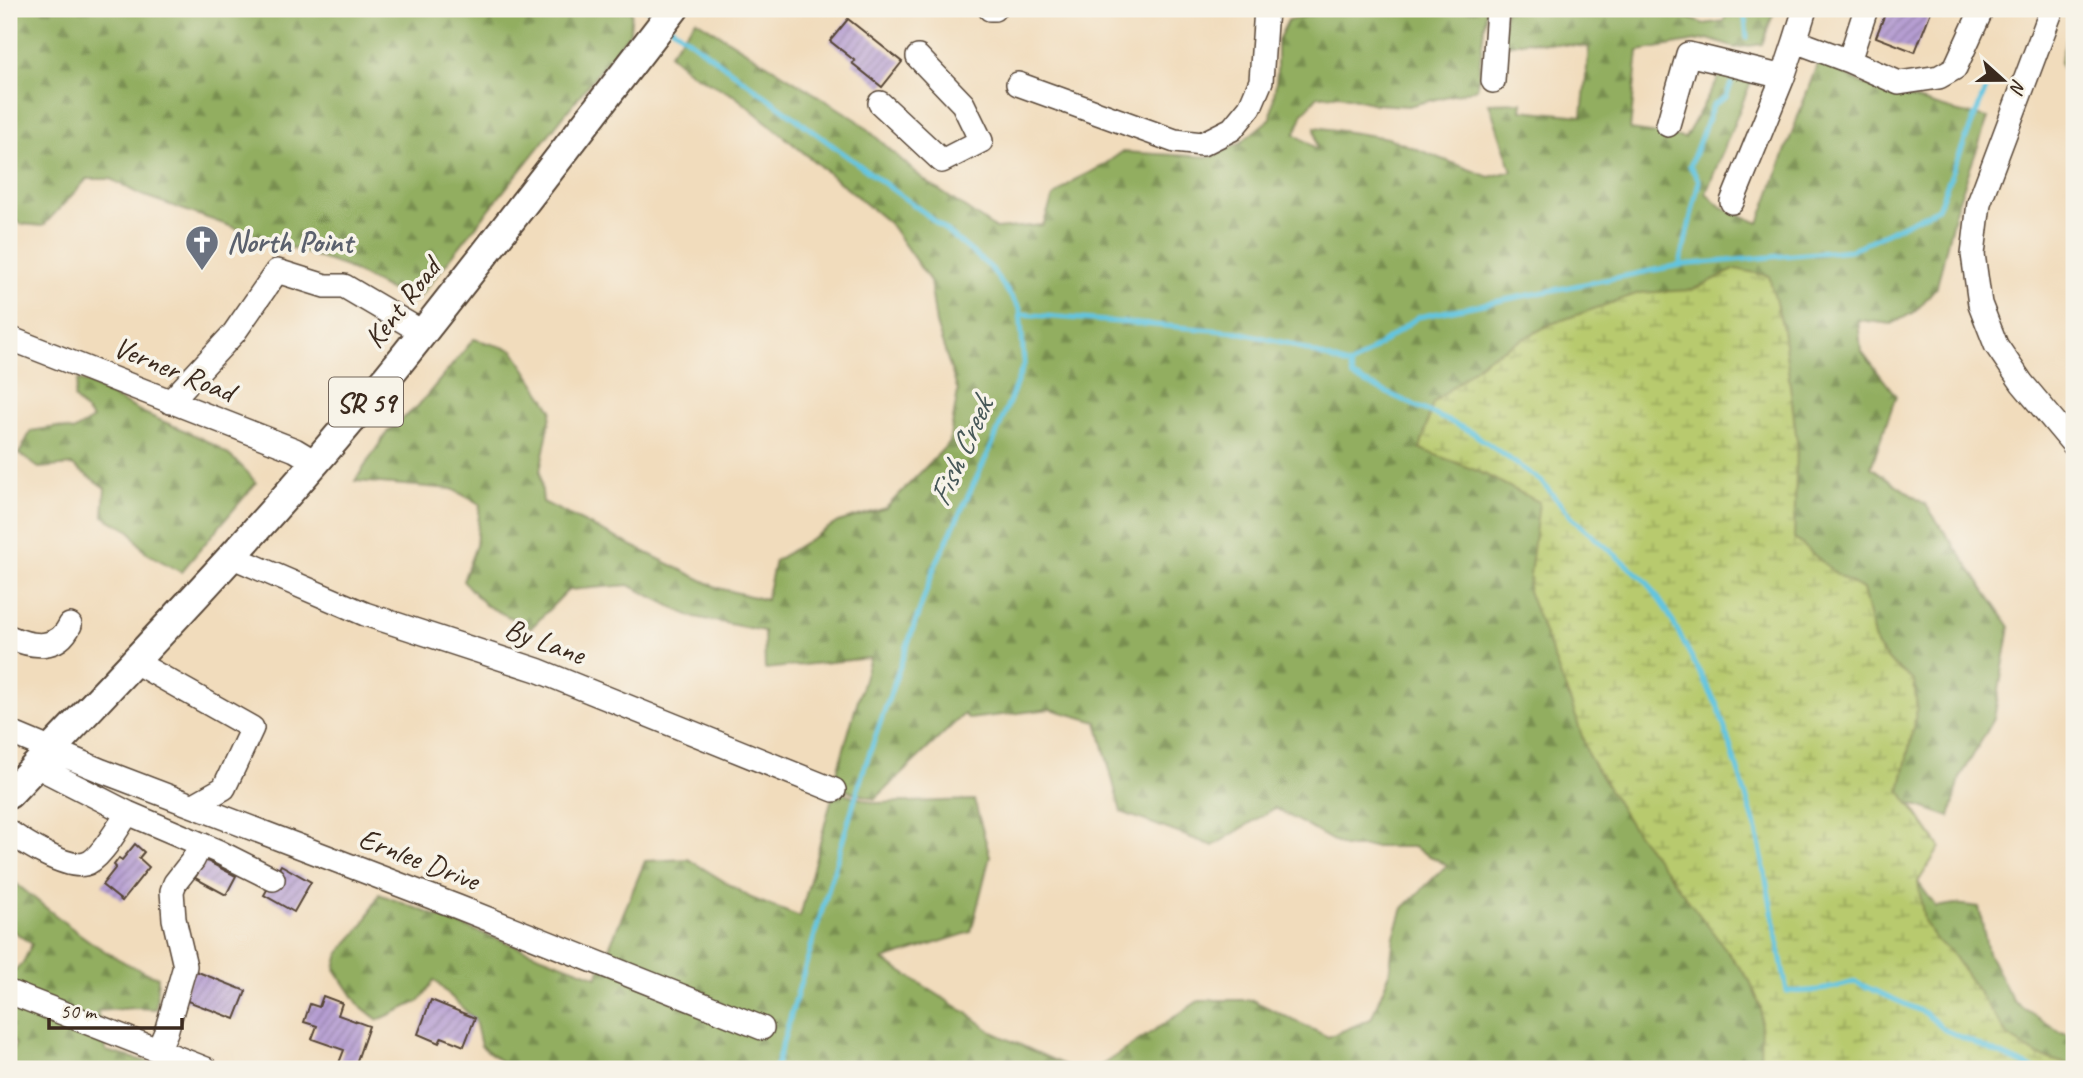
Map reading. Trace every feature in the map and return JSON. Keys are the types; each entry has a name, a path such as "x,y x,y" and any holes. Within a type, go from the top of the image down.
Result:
{"main road":[{"name":"Kent Road","path":"44,757 233,557 315,462 422,332 674,9"},
{"name":"SR 59","path":"9,794 44,757"}],"street":[{"path":"1018,84 1175,141 1202,144 1232,129 1250,107 1261,81 1266,9"},
{"path":"1493,80 1498,9"},
{"path":"1732,202 1783,77 1805,9"},
{"path":"1849,61 1866,9"},
{"path":"1795,41 1899,83 1939,77 1955,68 1982,9"},
{"path":"2052,9 1982,192 1974,228 1973,254 1980,304 1996,345 2008,365 2074,445"},
{"path":"1668,125 1688,54 1783,77"},
{"path":"880,103 942,161 981,141 963,104 918,57"},
{"path":"170,402 234,333 277,271 325,286 344,286 422,332"},
{"name":"Verner Road","path":"9,338 295,450 315,462"},
{"name":"By Lane","path":"233,557 365,614 537,670 834,790"},
{"path":"9,637 28,644 55,643 65,635 70,625"},
{"path":"135,662 252,728 223,788 194,805"},
{"path":"9,732 128,813 274,879"},
{"name":"Ernlee Drive","path":"44,757 102,771 194,805 762,1028"},
{"path":"9,832 68,863 86,864 98,856 128,813"},
{"path":"158,1050 166,1032 185,965 174,919 172,891 201,844"},
{"path":"9,992 206,1069"}],"green space":[{"path":"9,9 632,9 630,32 413,302 346,267 139,194 111,179 87,179 43,226 21,224 9,214"},
{"path":"1338,9 1486,9 1477,89 1408,106 1375,104 1340,95 1318,96 1303,113 1295,134 1317,149 1315,127 1388,138 1489,177 1512,171 1489,103 1522,102 1521,110 1582,116 1589,47 1527,41 1502,46 1505,9 1646,9 1678,14 1704,24 1724,21 1727,9 1775,9 1762,44 1735,48 1708,39 1638,51 1630,130 1685,138 1722,72 1752,79 1706,193 1721,207 1759,223 1818,62 1866,85 1954,111 1988,118 1955,211 1937,286 1916,311 1892,324 1858,320 1861,350 1896,396 1871,467 1926,505 2010,627 1994,719 1960,778 1950,817 1910,803 1940,847 1918,882 1936,907 1955,904 1979,907 1988,953 2013,1001 2060,1032 2074,1035 2074,1069 1096,1069 1200,1000 1252,1000 1328,1037 1371,1019 1389,975 1394,936 1403,908 1447,865 1413,847 1344,847 1275,808 1213,846 1121,812 1097,722 1051,709 969,719 964,714 875,799 836,787 835,779 870,658 765,669 764,631 690,616 629,585 568,590 531,628 485,605 463,581 476,545 480,504 452,489 355,481 388,431 418,406 474,339 513,350 552,410 540,471 543,502 718,588 766,600 775,561 838,522 886,508 949,443 958,391 936,324 930,281 889,223 735,96 691,73 669,54 696,20 857,120 924,180 996,229 1043,225 1053,197 1074,180 1101,167 1122,152 1211,157 1239,144 1271,118 1277,74 1277,42 1288,20"},
{"path":"2074,13 2074,94 2060,62"},
{"path":"1736,269 1769,276 1783,329 1797,442 1794,538 1839,576 1863,589 1876,646 1893,665 1914,681 1917,709 1900,791 1940,847 1918,882 1924,921 1937,941 1950,951 2009,1037 2039,1056 2074,1066 2074,1069 1760,1069 1761,1008 1750,981 1630,824 1588,755 1528,591 1539,502 1480,472 1420,449 1433,403 1487,358 1551,324 1639,293 1692,290"},
{"path":"78,380 207,441 233,458 256,483 181,572 145,552 130,531 103,516 105,488 72,465 39,468 19,454 31,431 57,427 73,431 93,419 74,398"},
{"path":"834,790 875,803 974,800 990,856 971,932 883,960 992,1032 1073,1069 511,1069 481,1046 475,1020 434,980 420,1001 378,1020 359,1005 335,969 339,953 364,924 379,894 597,977 645,861 688,859 751,898 800,917"},
{"path":"9,878 98,947 137,969 158,977 156,1009 97,1011 106,1051 175,1069 9,1069 9,1054 16,1044 9,1036 9,975 23,963 32,944 9,928"}],"building":[{"path":"1887,9 1932,9 1915,52 1876,37"},
{"path":"848,19 902,62 882,87 830,41"},
{"path":"135,844 144,852 139,858 149,867 122,901 102,885 116,867 114,865 119,858 122,860"},
{"path":"205,860 236,876 226,895 195,878"},
{"path":"281,865 311,882 294,912 264,895"},
{"path":"193,970 246,991 235,1019 182,999"},
{"path":"323,996 342,1003 338,1015 369,1026 354,1069 337,1068 344,1050 312,1039 317,1026 304,1022 310,1004 319,1007"},
{"path":"431,1000 475,1018 464,1046 442,1037 439,1043 418,1034"}],"waterway":[{"name":"Fish Creek","path":"647,9 656,16"},
{"path":"1744,9 1747,38"},
{"name":"Fish Creek","path":"670,26 926,214 990,267 1020,309 1024,364 993,443 935,566 863,772 775,1069"},
{"path":"2071,45 2074,40"},
{"path":"1350,366 1418,317 1680,265 1851,250 1938,208 1991,76"},
{"path":"1680,265 1699,181 1690,166 1713,105 1726,97 1731,84"},
{"path":"1021,314 1238,332 1290,344 1350,366 1353,377 1470,431 1542,482 1574,520 1647,582 1667,611 1718,707 1757,831 1787,991 1821,990 1855,982 1925,1013 1945,1030 2034,1069"}],"place":[{"name":"North Point","path":"202,272"}]}
